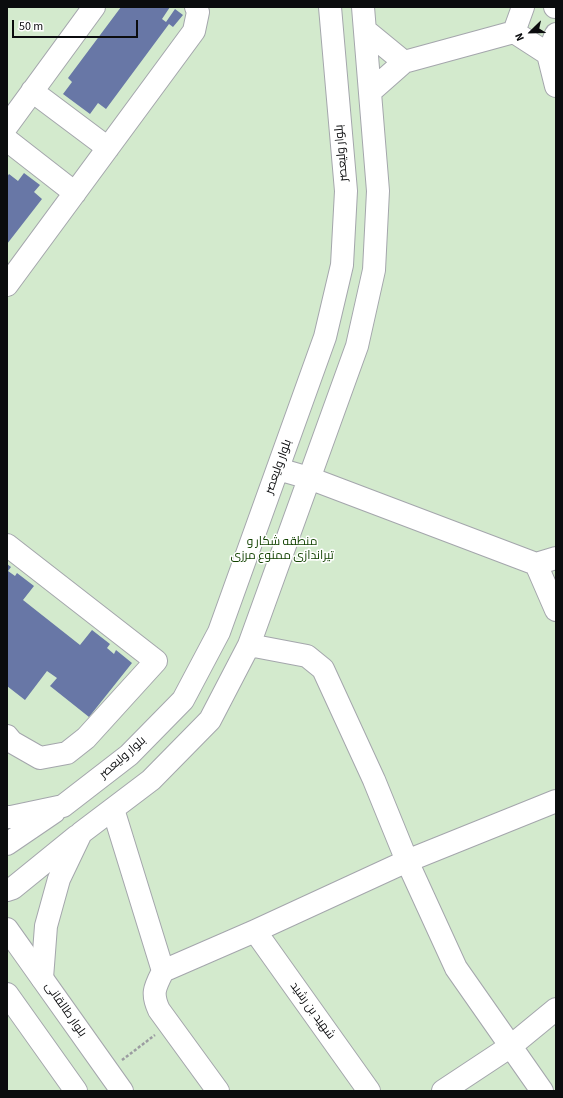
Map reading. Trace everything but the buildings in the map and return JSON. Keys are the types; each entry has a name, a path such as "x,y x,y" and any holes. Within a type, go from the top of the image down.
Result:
{"street":[{"path":"7,126 94,7"},
{"path":"7,285 194,31 198,12 196,7"},
{"name":"بلوار ولیعصر","path":"7,817 63,806 129,755 183,700 219,632 325,337 342,265 346,191 330,7"},
{"path":"7,890 13,888 81,833 151,780 210,720 249,645 357,346 374,270 378,191 363,7"},
{"path":"514,32 523,7"},
{"path":"365,30 404,62"},
{"path":"370,92 404,62 514,32 548,54"},
{"path":"556,34 548,54 556,86"},
{"path":"32,91 108,148"},
{"path":"7,140 74,193"},
{"path":"278,469 309,478 546,561 556,610"},
{"path":"7,545 156,661 86,738 67,753 40,758 12,742 7,736"},
{"path":"249,645 307,656 323,668 374,780 407,861 456,968 542,1091"},
{"path":"218,1091 159,1010 155,1000 154,989 163,971 255,931 407,861 556,801"},
{"path":"7,844 63,806"},
{"path":"113,809 163,971"},
{"path":"42,978 46,926 59,879 81,833"},
{"name":"بلوار طالقانی","path":"7,929 122,1091"},
{"name":"شهید بن رشید","path":"255,931 369,1091"},
{"path":"7,994 76,1091"},
{"path":"443,1091 511,1046 556,1009"}],"path":[{"path":"108,1070 170,1024"}],"green space":[{"name":"منطقه شکار و تیراندازی ممنوع مرزی","path":"7,7 556,7 556,1091 7,1091"}]}
